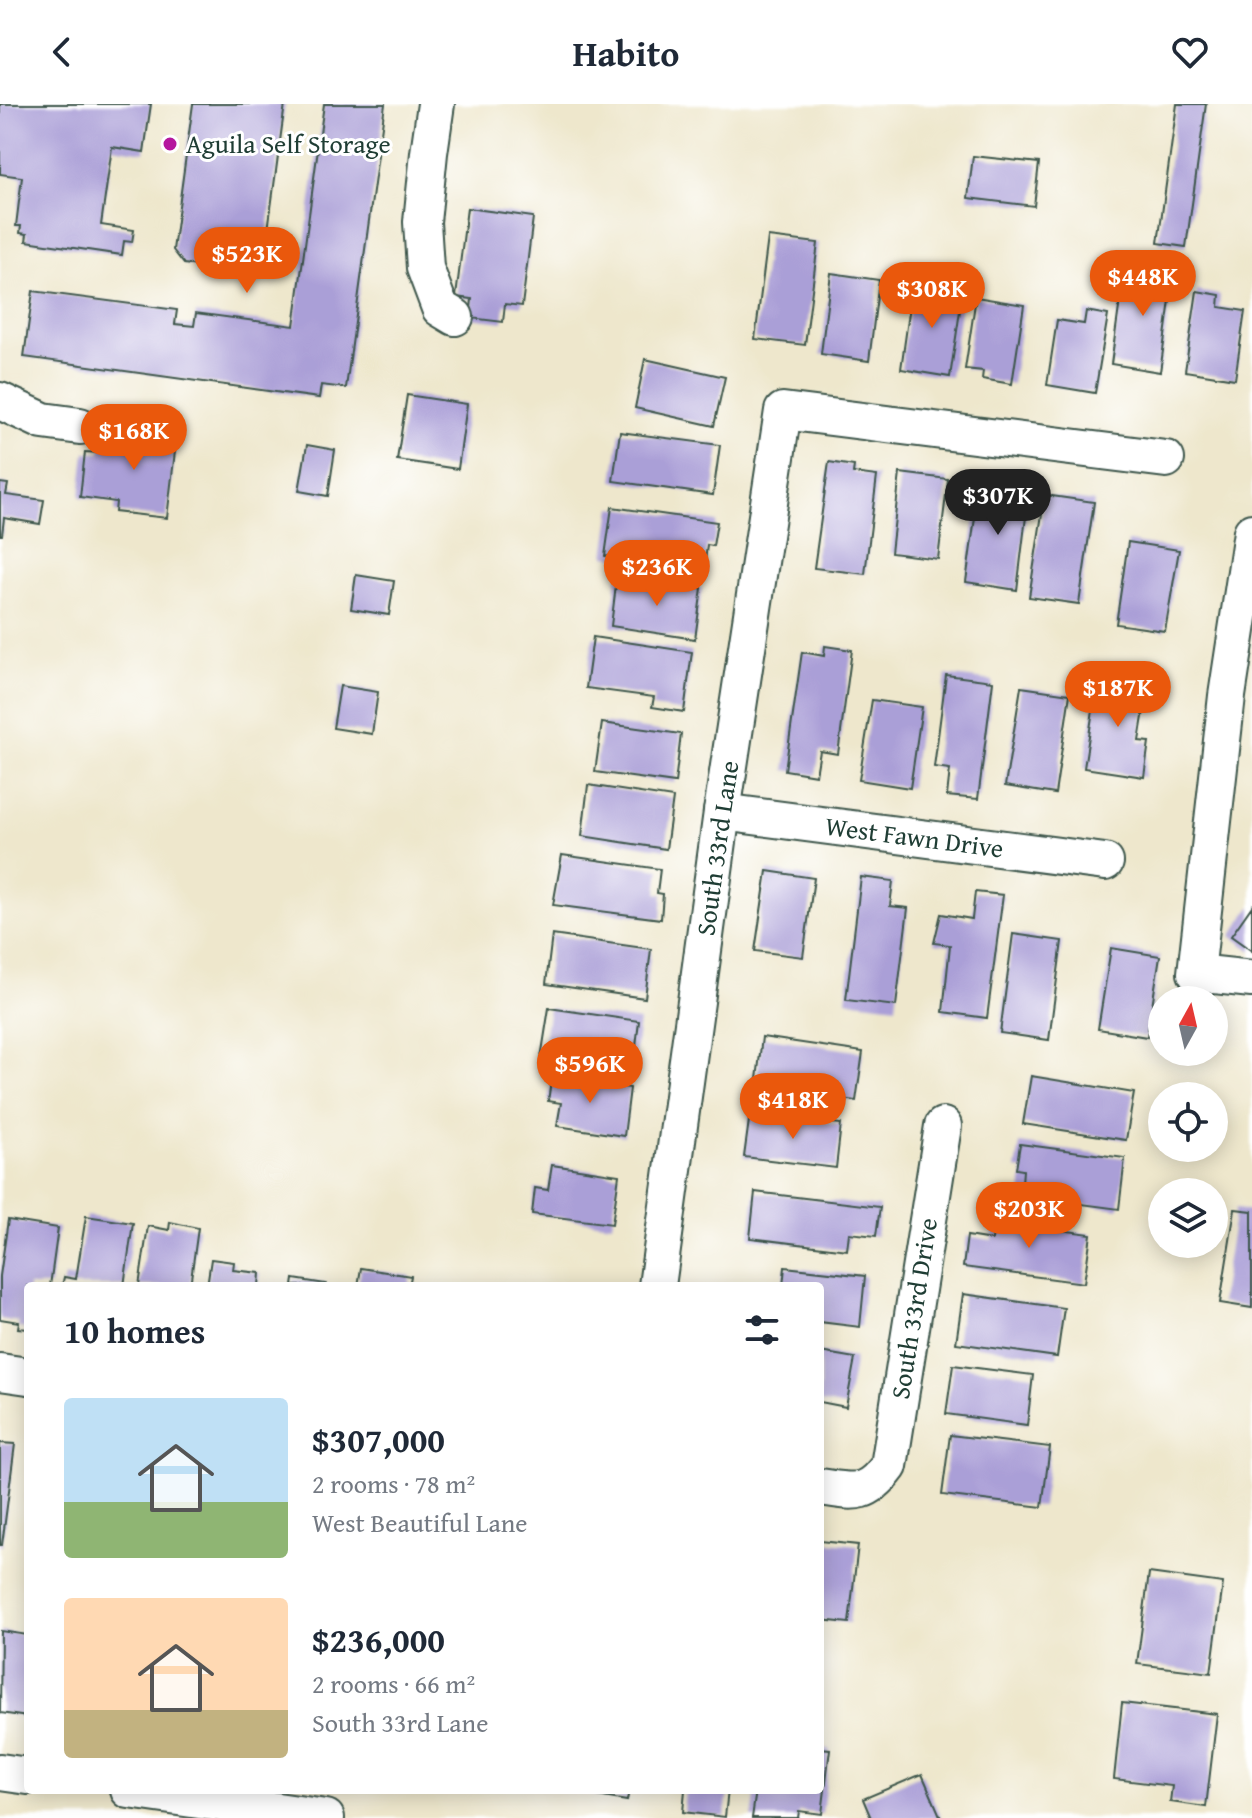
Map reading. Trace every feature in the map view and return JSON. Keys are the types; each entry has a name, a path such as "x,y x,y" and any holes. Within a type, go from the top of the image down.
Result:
{"street":[{"path":"436,104 422,222 425,268 440,308 455,317"},
{"path":"0,401 43,421 80,426"},
{"name":"South 33rd Lane","path":"658,1282 722,812 783,411 1166,459"},
{"path":"1252,532 1227,696 1196,973 1252,979"},
{"name":"West Fawn Drive","path":"722,812 1105,862"},
{"name":"South 33rd Drive","path":"824,1488 853,1492 872,1486 889,1466 943,1126"},
{"path":"0,1372 24,1375"},
{"path":"0,1772 24,1775"},
{"path":"205,1795 326,1818"}],"building":[{"path":"0,104 151,104 144,152 112,147 101,225 134,230 132,242 124,241 122,255 26,241 27,234 20,233 21,226 16,226 22,177 0,174"},
{"path":"193,104 285,104 264,260 251,259 249,273 184,264 173,250"},
{"path":"324,104 385,104 346,388 321,385 319,398 24,357 33,291 177,310 175,324 194,326 196,313 294,326"},
{"path":"1177,104 1206,104 1186,247 1158,243"},
{"path":"973,156 1039,163 1034,206 968,198"},
{"path":"467,208 533,217 522,306 505,304 503,322 470,318 472,299 456,297"},
{"path":"768,237 818,243 805,345 755,339"},
{"path":"1125,265 1174,272 1160,372 1111,364"},
{"path":"831,273 879,280 869,361 821,354"},
{"path":"913,284 963,291 950,377 901,369"},
{"path":"1197,291 1220,295 1219,307 1245,311 1235,379 1185,371"},
{"path":"976,297 1024,305 1012,384 982,379 983,371 965,369"},
{"path":"1086,311 1108,315 1095,393 1047,385 1057,320 1084,324"},
{"path":"645,359 725,377 714,426 635,408"},
{"path":"407,395 467,404 458,469 397,460"},
{"path":"145,422 178,426 167,518 115,512 116,502 80,497 85,452 101,453 103,437 143,441"},
{"path":"620,432 720,445 713,495 613,481"},
{"path":"307,445 335,450 328,496 299,491"},
{"path":"829,462 854,466 853,473 877,476 865,574 814,568"},
{"path":"900,473 948,479 938,559 891,553"},
{"path":"980,482 1029,492 1017,590 966,582"},
{"path":"0,483 8,484 6,495 44,500 40,524 4,518 0,535"},
{"path":"1045,495 1094,502 1079,604 1029,597"},
{"path":"612,507 717,522 713,546 707,545 704,570 605,556"},
{"path":"1128,542 1179,550 1165,631 1116,624"},
{"path":"356,575 394,581 389,615 351,609"},
{"path":"617,577 702,588 695,639 611,626"},
{"path":"593,637 692,652 684,712 652,707 654,697 586,688"},
{"path":"825,646 852,650 838,754 820,751 816,775 785,770 802,652 824,656"},
{"path":"946,675 993,681 978,799 947,796 950,769 934,767"},
{"path":"1098,678 1148,686 1139,741 1149,742 1144,777 1084,768"},
{"path":"340,686 378,692 372,734 333,728"},
{"path":"1021,687 1070,694 1055,794 1005,786"},
{"path":"872,700 922,707 910,788 859,780"},
{"path":"602,723 681,734 675,783 595,772"},
{"path":"588,785 673,798 666,849 582,836"},
{"path":"562,855 660,869 657,893 663,894 661,919 553,905"},
{"path":"767,871 814,878 803,957 755,951"},
{"path":"861,877 893,881 890,906 908,908 896,1006 846,1000"},
{"path":"975,892 1003,895 987,1018 943,1012 950,945 934,943 941,914 972,919"},
{"path":"1252,906 1252,951 1231,936"},
{"path":"1013,934 1062,941 1049,1040 1000,1033"},
{"path":"552,935 651,949 645,998 546,984"},
{"path":"1111,948 1160,956 1155,986 1148,986 1147,1037 1098,1029"},
{"path":"549,1008 639,1021 633,1071 541,1058"},
{"path":"762,1037 863,1052 856,1101 756,1088"},
{"path":"552,1075 630,1088 624,1136 557,1126 561,1103 548,1101"},
{"path":"1031,1076 1134,1093 1126,1140 1023,1124"},
{"path":"750,1113 841,1124 836,1168 744,1157"},
{"path":"1020,1144 1125,1158 1119,1209 1021,1196 1023,1170 1016,1169"},
{"path":"552,1165 619,1175 612,1224 532,1214 535,1188 548,1190"},
{"path":"755,1192 880,1207 876,1236 849,1233 847,1250 750,1238"},
{"path":"996,1209 1029,1213 1027,1226 1091,1234 1084,1283 963,1267 967,1236 992,1240"},
{"path":"1235,1209 1252,1211 1252,1308 1220,1303"},
{"path":"86,1216 133,1223 125,1282 63,1282 64,1277 76,1279"},
{"path":"8,1220 58,1228 51,1282 24,1282 24,1329 18,1328 19,1322 0,1319 0,1276"},
{"path":"170,1222 198,1228 191,1282 140,1282 148,1226 169,1230"},
{"path":"211,1259 234,1262 233,1270 260,1273 259,1282 208,1282"},
{"path":"785,1267 865,1276 860,1327 824,1322 824,1282 783,1282"},
{"path":"361,1268 411,1276 410,1282 359,1282"},
{"path":"963,1294 1064,1308 1057,1357 956,1343"},
{"path":"824,1353 855,1358 846,1407 824,1403"},
{"path":"953,1365 1033,1375 1027,1425 946,1414"},
{"path":"950,1435 1050,1447 1042,1507 942,1495"},
{"path":"0,1443 15,1444 2,1545 0,1545"},
{"path":"824,1541 858,1545 849,1623 824,1620"},
{"path":"1149,1573 1223,1583 1211,1673 1137,1664"},
{"path":"1,1631 24,1634 24,1716 0,1713"},
{"path":"1122,1703 1217,1714 1206,1807 1170,1802 1172,1786 1114,1779"},
{"path":"824,1748 830,1749 822,1814 799,1811 798,1818 752,1818 755,1794 824,1794"},
{"path":"922,1774 941,1818 871,1818 863,1799"},
{"path":"591,1794 628,1794 627,1801"},
{"path":"685,1794 728,1794 725,1817 683,1812"}],"place":[{"name":"Aguila Self Storage","path":"170,144"}]}
